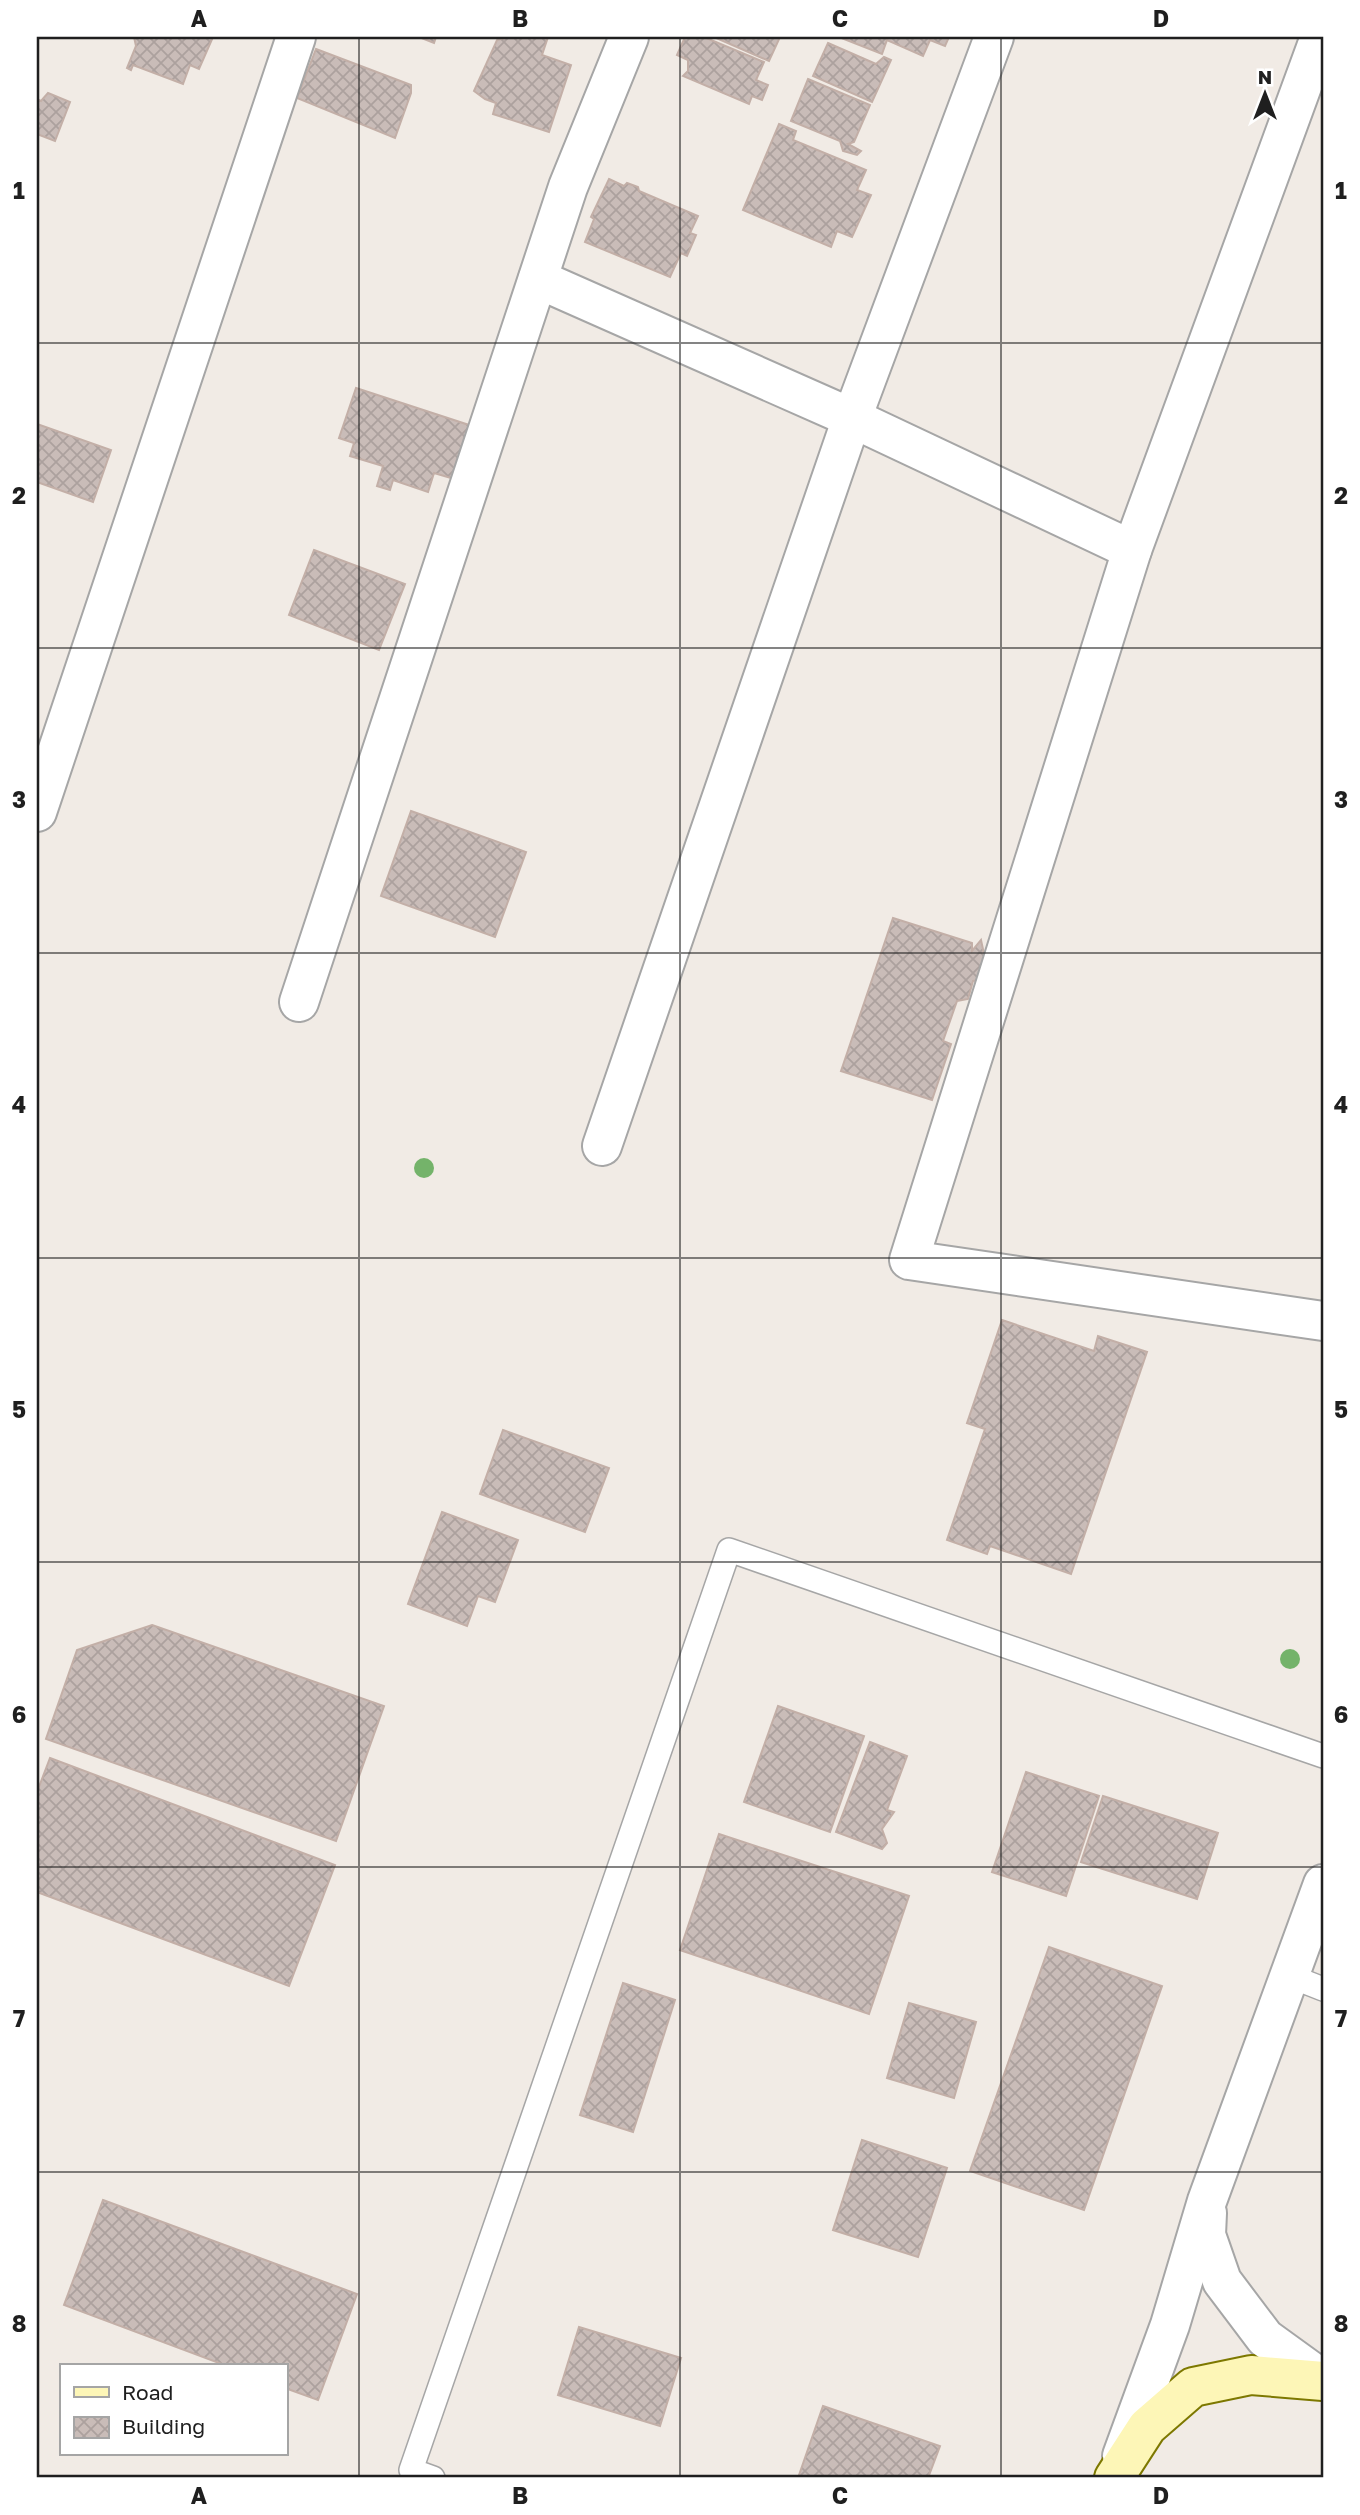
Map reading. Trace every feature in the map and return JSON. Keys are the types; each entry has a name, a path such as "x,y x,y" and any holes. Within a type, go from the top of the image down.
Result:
{"street":[{"path":"37,812 296,37"},
{"path":"299,1002 569,187 629,37"},
{"path":"602,1146 852,418 994,37"},
{"path":"1320,37 1132,550 909,1259 1323,1321"},
{"path":"538,279 852,418 1132,550"},
{"path":"1114,2478 1170,2325 1207,2201 1306,1982 1323,1884"},
{"path":"1207,2201 1206,2235 1222,2281 1265,2338 1323,2381"},
{"path":"1114,2478 1147,2427 1193,2386 1251,2375 1323,2381"}],"lane":[{"path":"433,2478 411,2470 729,1550 1323,1756"}],"building":[{"path":"134,37 213,37 199,69 190,65 183,84 133,65 131,70 127,68 136,46"},
{"path":"419,37 436,37 434,43"},
{"path":"510,37 548,37 542,55 571,65 549,132 493,114 496,103 474,91 497,40"},
{"path":"685,37 704,37 764,62 756,80 768,85 762,100 752,96 749,104 683,76 688,71 688,60 677,55"},
{"path":"714,37 780,37 769,61"},
{"path":"839,37 949,37 945,46 930,40 923,56 887,40 882,54"},
{"path":"828,43 876,64 884,57 891,60 872,102 813,76"},
{"path":"316,49 411,85 411,93 395,138 297,98"},
{"path":"808,79 870,105 854,142 848,144 861,151 857,155 843,151 840,141 791,121"},
{"path":"48,93 70,102 55,141 37,134 37,99 41,101"},
{"path":"779,124 796,131 793,140 866,170 857,190 871,195 852,237 837,231 831,247 743,210"},
{"path":"609,179 624,186 627,183 638,187 639,191 698,216 690,233 696,235 687,256 681,253 670,277 585,242 594,219 591,217"},
{"path":"356,388 469,425 451,478 434,473 428,492 393,480 390,490 377,486 383,466 350,456 354,443 339,438"},
{"path":"37,424 111,450 93,502 37,482"},
{"path":"314,550 405,584 379,650 289,615"},
{"path":"411,811 526,852 495,937 381,896"},
{"path":"893,918 972,943 972,951 981,940 986,963 982,980 973,981 968,999 957,1001 943,1041 951,1044 932,1100 841,1071"},
{"path":"1002,1320 1094,1351 1098,1336 1147,1352 1071,1574 990,1546 987,1554 947,1540 985,1429 967,1423"},
{"path":"503,1430 609,1468 585,1532 480,1494"},
{"path":"442,1512 518,1540 495,1602 478,1596 467,1626 408,1604"},
{"path":"152,1625 384,1706 336,1841 46,1739 77,1650"},
{"path":"778,1706 864,1736 830,1832 744,1802"},
{"path":"870,1742 907,1756 887,1810 894,1812 882,1829 887,1843 882,1849 836,1832"},
{"path":"50,1758 335,1865 289,1986 37,1892 37,1792"},
{"path":"1026,1772 1099,1796 1066,1896 992,1872"},
{"path":"1103,1796 1218,1833 1197,1899 1081,1862"},
{"path":"719,1834 909,1896 869,2014 680,1950"},
{"path":"1049,1947 1162,1986 1084,2210 970,2171"},
{"path":"623,1983 675,2000 633,2132 580,2115"},
{"path":"909,2003 976,2022 954,2098 887,2078"},
{"path":"862,2140 947,2168 918,2257 833,2230"},
{"path":"103,2200 357,2294 318,2400 287,2389 287,2364 222,2364 64,2305"},
{"path":"579,2327 681,2358 660,2426 558,2395"},
{"path":"823,2406 940,2446 928,2478 798,2478"}]}
